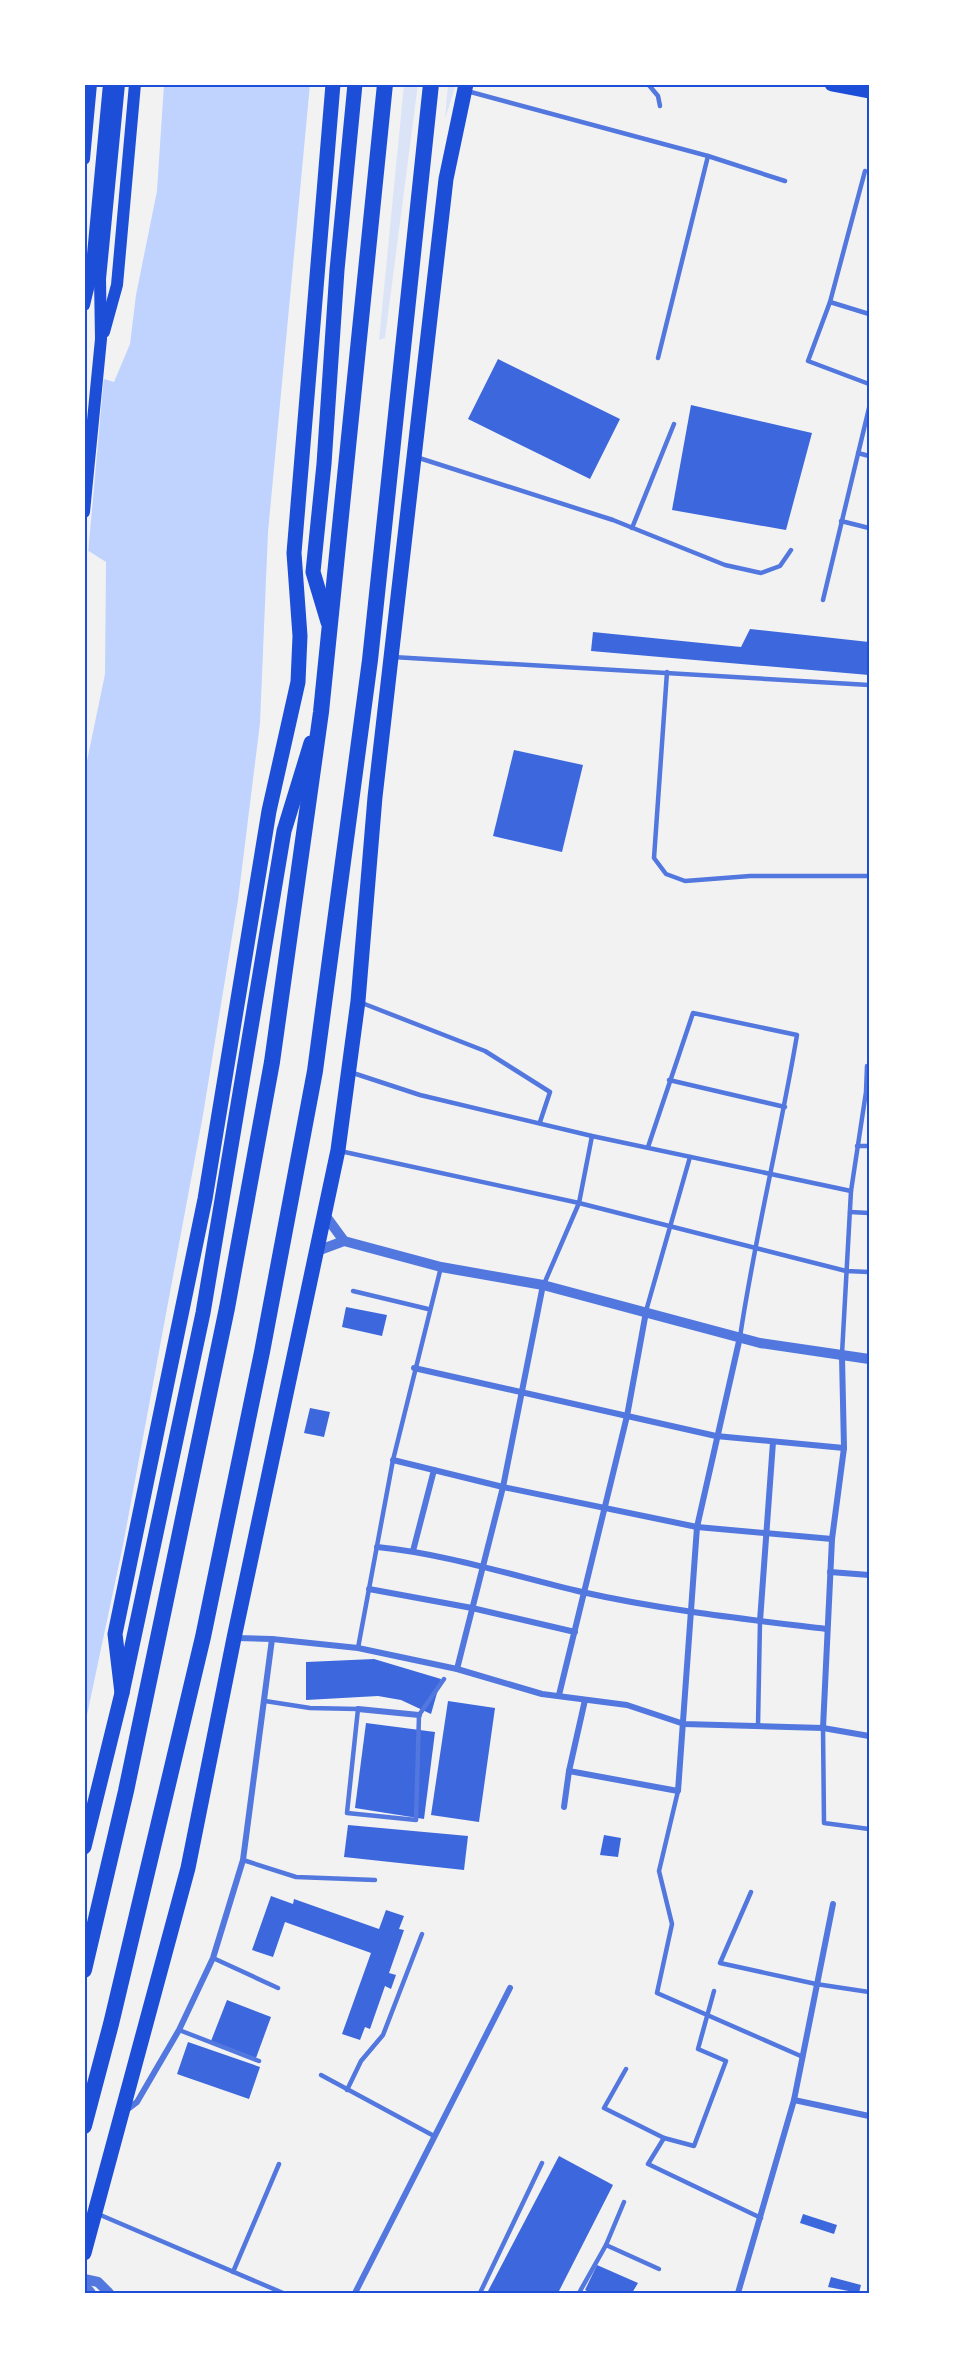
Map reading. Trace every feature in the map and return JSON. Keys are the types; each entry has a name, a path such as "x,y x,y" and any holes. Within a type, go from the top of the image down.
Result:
{"highway":[{"path":"84,1970 126,1791 229,1296 272,1062 321,712 328,622 386,84"},
{"path":"84,2126 114,2012 203,1637 260,1364 315,1071 370,660 431,84"}],"main road":[{"path":"84,159 91,84"},
{"path":"84,305 91,276 109,84"},
{"path":"84,512 101,339 100,279 119,84"},
{"path":"101,339 117,285 135,84"},
{"path":"122,1693 115,1635 205,1199 269,811 298,682 300,636 294,553 333,84"},
{"path":"300,636 313,572 324,464 337,270 356,84"},
{"path":"832,84 869,91"},
{"path":"84,2253 188,1868 234,1638 338,1150 358,1001 375,797 446,179 465,87"},
{"path":"313,572 328,622"},
{"path":"84,1847 122,1693 203,1313 284,831 321,712"}],"street":[{"path":"325,1215 344,1241"},
{"path":"317,1251 344,1241 441,1267 543,1285 740,1337 842,1357 869,1359"},
{"path":"457,1669 503,1487 543,1285"},
{"path":"559,1695 627,1416 646,1312"},
{"path":"569,1772 678,1791 684,1724 689,1611 697,1527 740,1337"},
{"path":"823,1728 832,1539 844,1448 842,1357"},
{"path":"414,1368 716,1436 844,1448"},
{"path":"760,1621 773,1442"},
{"path":"393,1460 503,1487 697,1527 832,1539"},
{"path":"413,1551 434,1470"},
{"path":"377,1547 413,1551 584,1592 689,1611 826,1629"},
{"path":"830,1572 869,1575"},
{"path":"369,1589 472,1608 575,1632"},
{"path":"234,1638 272,1639 358,1648 457,1669 542,1695 559,1695 627,1705 684,1724 823,1728 869,1736"},
{"path":"122,2113 137,2102 179,2030 213,1958 243,1860 272,1639"},
{"path":"564,1807 569,1772 585,1700"},
{"path":"358,1709 418,1714"},
{"path":"738,2293 794,2100 833,1904"},
{"path":"355,2293 510,1988"},
{"path":"794,2100 869,2116"},
{"path":"84,2279 98,2282 109,2293"},
{"path":"84,2285 91,2293"}],"lane":[{"path":"648,84 658,96 660,106"},
{"path":"465,87 708,156 785,181"},
{"path":"658,358 708,156"},
{"path":"865,171 830,302 808,361 869,384"},
{"path":"830,302 869,314"},
{"path":"824,600 869,408"},
{"path":"632,528 674,424"},
{"path":"858,453 869,456"},
{"path":"414,457 632,528 725,565 761,573 780,566 791,550"},
{"path":"841,521 869,528"},
{"path":"391,656 869,685"},
{"path":"667,672 654,858 666,874 686,881 750,876 869,876"},
{"path":"358,1001 485,1051 550,1092 540,1122"},
{"path":"648,1147 693,1013 797,1035 771,1175 753,1248 740,1337"},
{"path":"842,1357 851,1191 868,1092 867,1065"},
{"path":"350,1072 420,1095 592,1136 851,1191"},
{"path":"669,1080 785,1107"},
{"path":"543,1285 579,1203 592,1136"},
{"path":"857,1146 869,1146"},
{"path":"338,1150 579,1203 846,1271 869,1272"},
{"path":"646,1312 690,1157"},
{"path":"850,1212 869,1213"},
{"path":"358,1648 393,1460 414,1368 441,1267"},
{"path":"353,1291 429,1310"},
{"path":"758,1725 760,1621"},
{"path":"265,1701 310,1708 358,1709 347,1814 416,1820 418,1714 444,1679"},
{"path":"823,1728 824,1823 869,1829"},
{"path":"678,1791 659,1871 672,1924 657,1993 803,2057"},
{"path":"243,1860 296,1876 375,1880"},
{"path":"751,1892 720,1963 816,1984 869,1992"},
{"path":"347,2090 361,2061 386,2027 422,1934"},
{"path":"213,1958 278,1988"},
{"path":"626,2069 604,2108 664,2138 694,2146 726,2061 698,2049 714,1991"},
{"path":"179,2030 260,2061"},
{"path":"321,2075 434,2136"},
{"path":"664,2138 648,2164 761,2218"},
{"path":"480,2293 542,2163"},
{"path":"233,2272 279,2164"},
{"path":"579,2293 606,2246 624,2202"},
{"path":"95,2213 283,2293"},
{"path":"606,2246 659,2269"}],"shaded area":[{"path":"404,84 418,84 385,338 379,340"},
{"path":"448,84 456,84 445,119"}],"water":[{"path":"164,84 310,84 268,532 260,723 238,900 203,1115 123,1545 84,1729 84,818 87,761 105,674 106,562 84,548 84,373 114,382 130,344 136,295 157,191"}],"pier":[{"path":"84,370 104,376 88,554 84,552"}],"building":[{"path":"498,359 620,419 590,479 468,419"},
{"path":"691,405 812,433 786,530 672,510"},
{"path":"750,629 869,642 869,675 591,651 593,632 741,647"},
{"path":"514,750 583,765 562,852 493,836"},
{"path":"346,1307 387,1315 382,1336 342,1327"},
{"path":"310,1408 330,1412 324,1437 304,1433"},
{"path":"374,1659 441,1679 431,1714 401,1700 378,1696 306,1700 306,1662"},
{"path":"448,1701 495,1708 479,1822 431,1815"},
{"path":"366,1723 435,1732 424,1819 355,1808"},
{"path":"348,1825 468,1836 464,1870 344,1857"},
{"path":"604,1835 621,1838 618,1857 600,1855"},
{"path":"271,1896 293,1904 294,1899 379,1929 386,1910 404,1916 399,1929 404,1930 389,1973 396,1975 391,1989 385,1986 370,2029 365,2027 360,2040 342,2034 371,1953 285,1922 273,1957 252,1950"},
{"path":"227,2000 271,2017 256,2058 211,2041"},
{"path":"188,2042 260,2067 249,2099 177,2074"},
{"path":"559,2156 613,2185 558,2293 487,2293"},
{"path":"803,2214 837,2225 834,2234 800,2223"},
{"path":"597,2265 638,2283 632,2293 591,2293 585,2290"},
{"path":"831,2277 861,2285 859,2293 828,2287"}]}
